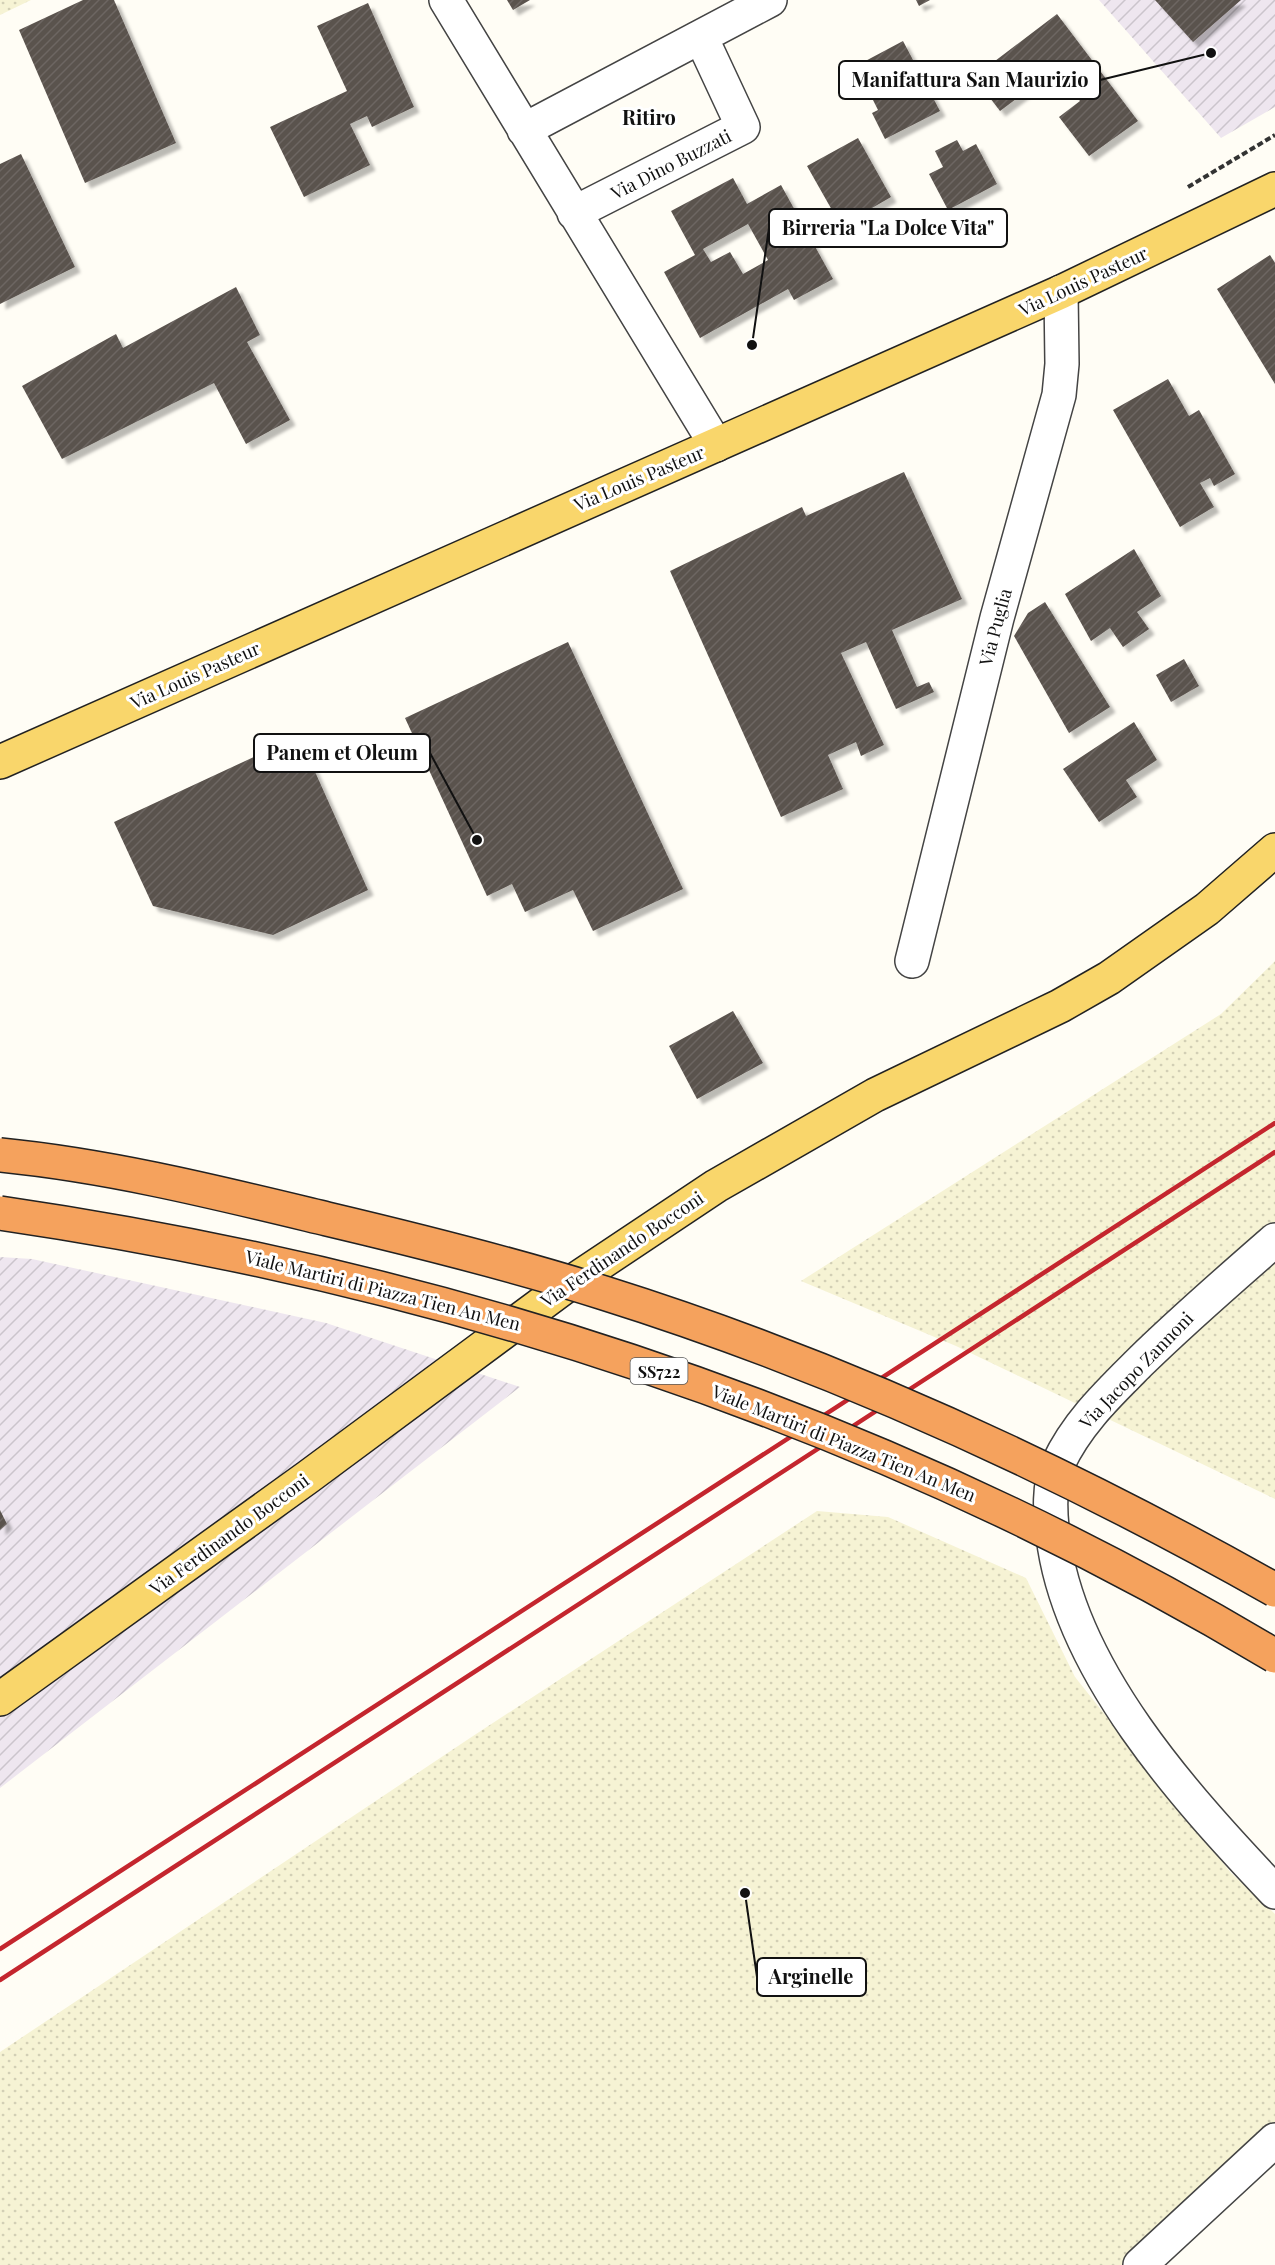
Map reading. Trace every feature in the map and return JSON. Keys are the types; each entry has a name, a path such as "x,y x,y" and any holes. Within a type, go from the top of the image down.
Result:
{"highway":[{"path":"0,1155 112,1170 271,1205 429,1243 605,1293 795,1360 909,1407 1103,1498 1275,1590"},
{"name":"Viale Martiri di Piazza Tien An Men","path":"0,1212 246,1255 410,1294 554,1335 699,1385 836,1436 963,1490 1193,1606 1275,1656"}],"main road":[{"name":"Via Louis Pasteur","path":"0,762 1061,292 1275,189"},
{"name":"Via Ferdinando Bocconi","path":"0,1699 308,1477 563,1288 707,1192 875,1095 1060,1006 1108,978 1207,909 1275,850"}],"street":[{"path":"446,0 716,445"},
{"path":"524,130 770,0"},
{"name":"Via Dino Buzzati","path":"574,213 743,127 701,37"},
{"name":"Via Puglia","path":"912,961 997,618 1059,395 1063,353 1061,292"},
{"name":"Via Jacopo Zannoni","path":"1275,1240 1194,1309 1100,1401 1073,1436 1057,1466 1050,1508 1054,1548 1066,1600 1107,1682 1160,1760 1202,1812 1275,1892"},
{"path":"1140,2265 1275,2140"}],"shaded area":[{"path":"0,0 31,0 0,15"},
{"path":"1099,0 1275,0 1275,107 1221,138"},
{"path":"1275,961 1275,1499 956,1346 801,1281 1221,1014"},
{"path":"0,1257 32,1259 326,1323 520,1387 0,1788"},
{"path":"817,1511 888,1517 1026,1578 1075,1677 1231,1873 1275,1914 1275,2127 1130,2265 0,2265 0,2052 470,1738"}],"building":[{"path":"83,0 114,0 176,143 85,183 19,30"},
{"path":"507,0 530,0 513,10"},
{"path":"916,0 930,0 919,6"},
{"path":"1155,0 1241,0 1193,42"},
{"path":"368,3 414,107 372,127 367,116 350,124 370,165 304,197 270,127 347,91 317,26"},
{"path":"1057,14 1138,121 1089,156 1059,117 1080,101 1056,69 1000,111 974,77"},
{"path":"903,41 940,111 885,139 872,113 878,110 856,66"},
{"path":"858,138 891,197 841,226 807,166"},
{"path":"957,140 963,151 976,144 997,184 948,210 929,174 943,167 935,151"},
{"path":"21,154 75,267 0,304 0,164"},
{"path":"733,178 747,204 781,185 833,279 794,300 788,289 700,338 664,272 695,255 671,211","holes":["748,224 768,260 743,274 730,252 711,262 703,249"]},
{"path":"1270,255 1275,263 1275,384 1217,289"},
{"path":"236,287 260,335 247,342 290,420 246,444 214,383 62,459 22,386 116,334 123,348"},
{"path":"1168,379 1189,416 1199,410 1235,474 1214,486 1210,478 1200,483 1214,507 1180,527 1113,410"},
{"path":"904,472 962,599 892,630 917,687 929,682 934,692 896,709 866,642 841,653 884,745 861,756 856,742 828,755 843,789 781,817 670,571 802,507 806,516"},
{"path":"1134,549 1161,596 1137,612 1149,629 1123,647 1110,628 1091,641 1065,594"},
{"path":"1045,602 1110,707 1069,733 1014,636 1028,613"},
{"path":"568,642 683,889 593,931 573,890 525,912 512,884 487,896 405,718"},
{"path":"1184,659 1199,686 1171,702 1156,675"},
{"path":"1134,722 1157,760 1126,780 1137,797 1099,822 1063,769"},
{"path":"299,736 368,890 273,935 153,906 114,822"},
{"path":"733,1011 763,1063 697,1099 669,1046"},
{"path":"0,1510 7,1524 0,1530"}],"railway":[{"path":"0,1949 1275,1123"},
{"path":"0,1980 1275,1152"}],"place":[{"name":"Manifattura San Maurizio","path":"1211,53"},
{"name":"Birreria \"La Dolce Vita\"","path":"752,345"},
{"name":"Panem et Oleum","path":"477,840"},
{"name":"Arginelle","path":"745,1893"}],"district":[{"name":"Ritiro","path":"649,116"}]}
